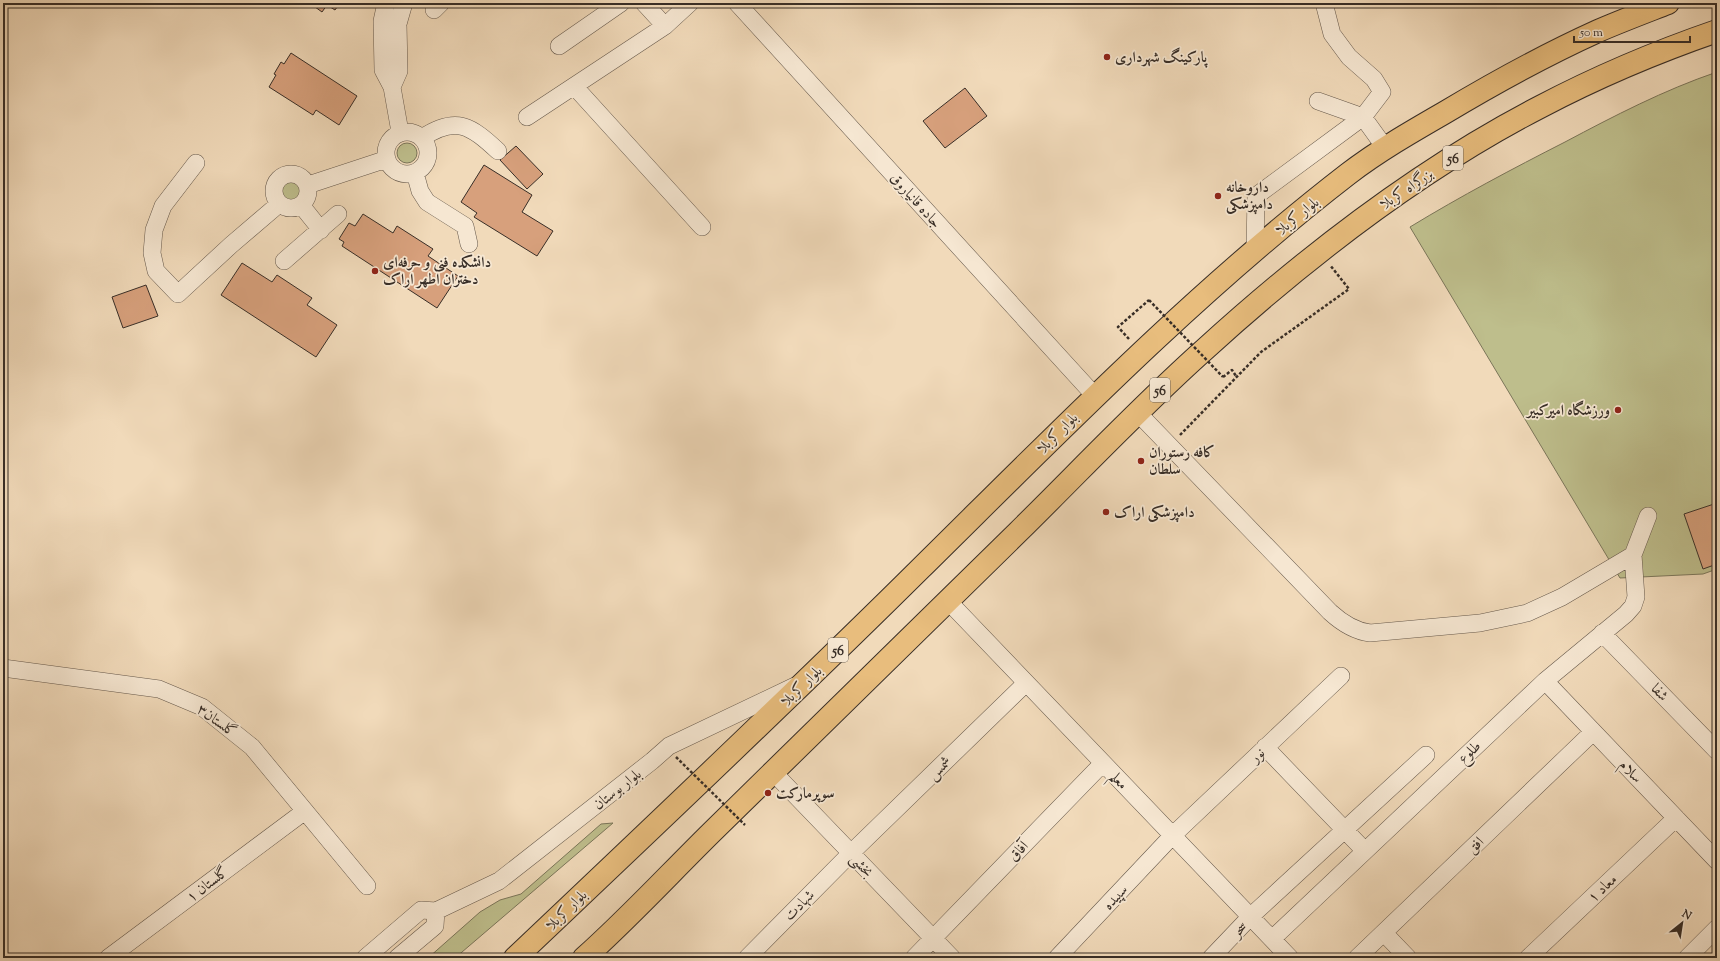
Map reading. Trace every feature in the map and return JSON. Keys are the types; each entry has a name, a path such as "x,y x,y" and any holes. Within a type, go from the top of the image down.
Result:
{"highway":[{"name":"بلوار کربلا","path":"515,958 806,681 1095,396 1201,297 1255,250 1350,173 1386,148 1479,92 1542,58 1598,31 1668,3"},
{"name":"بزرگراه کربلا","path":"1137,412 1275,287 1385,203 1460,153 1538,108 1605,76 1675,46 1717,31"},
{"name":"56","path":"584,958 948,601 1137,412"}],"street":[{"path":"386,3 382,21 383,70 392,87 400,132"},
{"path":"392,87 399,71 398,24 404,3"},
{"path":"559,46 621,3"},
{"path":"644,3 665,26"},
{"path":"526,117 665,26 690,3"},
{"name":"جاده قانیاروق","path":"736,3 1095,396"},
{"path":"1255,250 1256,196 1363,117 1382,92 1374,79 1349,57 1332,34 1324,3"},
{"path":"574,86 702,228"},
{"path":"1318,101 1363,117 1386,148"},
{"path":"422,138 436,128 454,124 478,132 498,151"},
{"path":"410,131 419,134 422,138 426,141 429,150 428,160 423,168 415,173 405,175 396,171 389,165 387,159 387,146 392,138 400,132 410,131"},
{"path":"308,185 387,159"},
{"path":"196,163 163,206 154,230 152,253 156,271 178,294 231,245 279,204"},
{"path":"415,173 420,191 428,202 465,226 469,244"},
{"path":"286,174 295,174 303,178 308,185 309,195 304,203 297,208 288,208 279,204 274,196 274,187 278,179 286,174"},
{"path":"300,205 321,230"},
{"path":"284,261 338,214"},
{"path":"1137,412 1330,612 1341,622 1364,632 1370,633 1480,623 1527,613 1562,597 1633,555 1648,516"},
{"name":"طلوع","path":"1272,939 1545,681 1626,614 1633,606 1636,597 1633,555"},
{"name":"معلم","path":"948,601 1290,958"},
{"name":"شفا","path":"1602,633 1717,751"},
{"name":"گلستان۳","path":"3,668 159,689 202,707 252,747 367,886"},
{"name":"نور","path":"1173,835 1341,676"},
{"name":"بلوار بوستان","path":"365,958 421,910 436,911 499,881 669,746 806,681"},
{"name":"سلام","path":"1545,681 1717,861"},
{"name":"شمس","path":"851,853 1026,683"},
{"name":"افق","path":"1357,958 1594,732"},
{"path":"1265,747 1365,851"},
{"name":"سحر","path":"1211,958 1251,916 1426,755"},
{"name":"آفاق","path":"914,958 1104,763"},
{"name":"بخشی","path":"773,772 952,958"},
{"name":"گلستان ۱","path":"108,958 305,811"},
{"name":"معاد ۱","path":"1528,958 1676,818"},
{"name":"سپیده","path":"1057,958 1173,835"},
{"name":"شهادت","path":"748,958 851,853"},
{"path":"397,958 435,926 436,911"},
{"path":"1686,958 1717,928"},
{"path":"1384,933 1408,958"}],"path":[{"path":"1182,433 1261,352 1278,338 1349,289 1319,252"},
{"path":"1118,328 1149,300 1223,377 1232,370 1236,376"},
{"path":"676,757 745,825"}],"green space":[{"name":"ورزشگاه امیرکبیر","path":"1717,72 1717,569 1703,574 1620,578 1410,227 1448,204 1621,113 1659,95"},
{"path":"407,143 414,146 417,153 414,160 407,163 400,160 397,153 400,146"},
{"path":"291,182 297,185 300,191 297,197 291,200 285,197 282,191 285,185"},
{"path":"613,823 455,958 428,958 480,912 500,900 521,894 601,824"}],"building":[{"path":"340,3 335,10 327,5 322,12 311,4"},
{"path":"291,53 357,96 339,125 316,110 313,115 269,87 281,62 284,64"},
{"path":"965,88 987,116 945,148 923,121"},
{"path":"516,146 543,174 527,189 500,160"},
{"path":"484,165 532,195 522,212 553,231 537,256 474,217 477,213 461,202"},
{"path":"363,214 393,233 397,226 433,249 428,256 458,276 437,308 342,246 344,242 339,239 349,223 355,226"},
{"path":"242,263 272,282 277,275 312,298 307,305 337,325 316,357 221,295"},
{"path":"146,285 158,316 123,328 112,297"},
{"path":"1717,503 1717,564 1703,569 1684,514"}],"place":[{"name":"پارکینگ شهرداری","path":"1107,57"},
{"name":"داروخانه دامپزشکی","path":"1218,196"},
{"name":"دانشکده فنی و حرفه‌ای دختران اطهر اراک","path":"375,271"},
{"name":"ورزشگاه امیرکبیر","path":"1618,410"},
{"name":"کافه رستوران سلطان","path":"1141,461"},
{"name":"دامپزشکی اراک","path":"1106,512"},
{"name":"سوپرمارکت","path":"768,793"}]}
